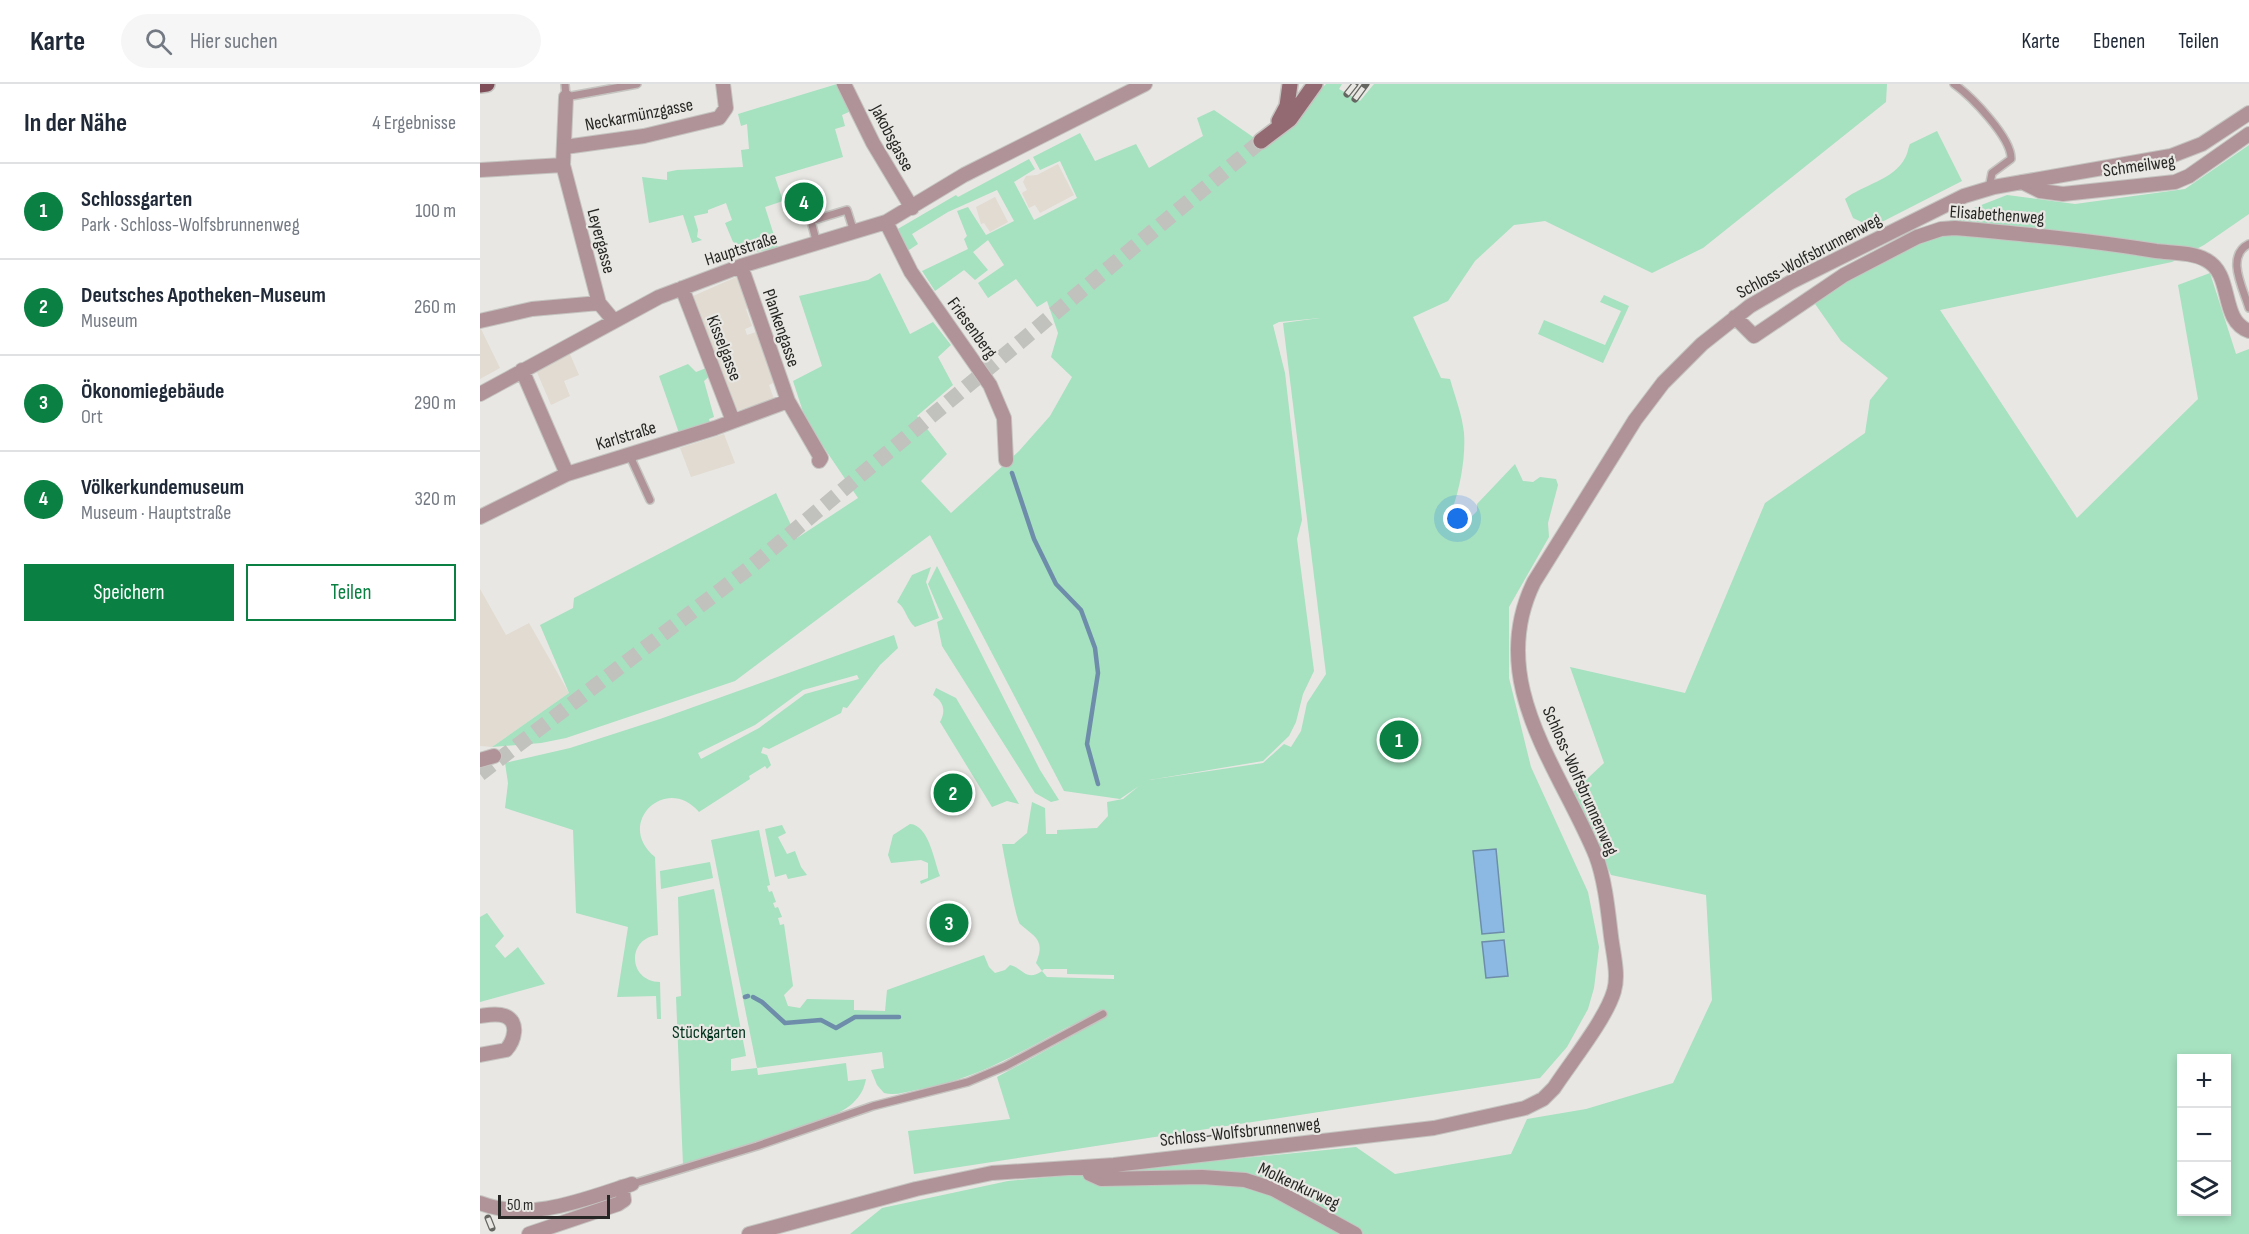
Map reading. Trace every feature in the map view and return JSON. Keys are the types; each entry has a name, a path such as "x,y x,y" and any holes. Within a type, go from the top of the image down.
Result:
{"main road":[{"path":"480,85 487,84"},
{"path":"1290,84 1287,106 1261,141 1290,119 1316,84"}],"street":[{"name":"Neckarmünzgasse","path":"565,147 644,136 719,118 726,108 723,84"},
{"name":"Jakobsgasse","path":"844,84 873,143 912,208"},
{"name":"Hauptstraße","path":"480,394 614,321 682,288 743,272 816,244 854,234 886,222 964,175 1145,84"},
{"path":"480,170 563,165 566,91"},
{"name":"Schloss-Wolfsbrunnenweg","path":"749,1234 964,1177 1015,1170 1088,1167 1420,1130 1525,1108 1543,1099 1554,1088 1609,1003 1615,986 1615,970 1599,864 1543,752 1526,706 1520,669 1520,619 1538,575 1635,420 1678,367 1735,317 1791,282 1950,202 1989,188 2179,154 2202,144 2249,112"},
{"name":"Schmeilweg","path":"2022,182 2040,191 2063,194 2168,183 2189,176 2249,134"},
{"name":"Leyergasse","path":"563,165 599,303 614,321"},
{"name":"Friesenberg","path":"886,222 911,272 990,385 1004,418 1004,458"},
{"name":"Elisabethenweg","path":"1735,317 1754,336 1844,275 1917,237 1941,229 1955,228 2124,245 2202,258 2211,263 2218,272 2235,319 2239,326 2249,331"},
{"name":"Plankengasse","path":"743,272 788,401 821,458 819,461"},
{"name":"Kisselgasse","path":"682,288 733,422"},
{"path":"480,321 532,309 599,303"},
{"path":"522,370 567,474"},
{"name":"Karlstraße","path":"480,518 567,474 733,422 788,401"},
{"path":"480,759 494,756"},
{"path":"480,1016 508,1017 514,1030 513,1039 506,1050 480,1055"},
{"name":"Molkenkurweg","path":"1088,1167 1092,1176 1101,1179 1202,1177 1257,1183 1355,1234"},
{"path":"480,1203 506,1211 532,1211 565,1206 627,1185"},
{"path":"529,1234 618,1204 624,1200 627,1185"}],"lane":[{"path":"566,91 637,84"},
{"path":"1954,84 1993,123 2010,150 2010,159 1992,173 1989,188"},
{"path":"816,244 811,221 847,210 854,234"},
{"path":"2249,244 2239,251 2236,262 2249,308"},
{"path":"629,454 650,500"},
{"path":"627,1185 747,1150 873,1106 968,1082 1006,1066 1103,1014"}],"shaded area":[{"path":"1058,164 1074,195 1040,213 1035,205 1029,208 1022,193 1027,190 1023,182 1026,176 1037,175"},
{"path":"995,197 1008,222 990,232 984,223 981,224 976,207"},
{"path":"736,277 750,307 746,309 752,326 745,329 747,335 756,332 775,382 769,385 774,399 733,412 728,399 732,397 729,389 726,390 691,297"},
{"path":"480,327 500,368 480,379"},
{"path":"569,352 579,375 564,381 570,396 551,405 536,370"},
{"path":"724,434 735,463 691,477 680,448"},
{"path":"480,589 506,635 529,623 569,693 492,747 480,746"}],"green space":[{"path":"837,84 851,111 842,115 845,126 835,129 843,157 775,177 783,201 765,207 778,248 739,255 737,244 733,242 725,223 732,220 726,203 708,210 708,213 694,216 698,230 697,237 702,240 692,243 683,215 649,223 642,177 667,180 667,172 677,170 743,167 741,150 749,149 747,124 741,126 738,114"},
{"path":"1326,84 1342,84 1339,89 1360,101 1374,84 1887,84 1886,102 1703,248 1652,273 1545,221 1514,225 1475,261 1448,301 1413,317 1441,378 1450,379 1463,426 1464,454 1461,477 1448,519 1461,522 1470,518 1477,511 1477,504 1515,464 1523,481 1533,482 1540,477 1556,479 1558,485 1548,523 1549,537 1509,607 1509,678 1531,767 1588,892 1599,947 1594,988 1588,1009 1567,1047 1540,1078 914,1174 908,1131 1010,1119 997,1077 1074,1035 1070,1026 978,1072 939,1085 896,1094 884,1093 877,1085 871,1070 884,1068 882,1052 757,1068 711,840 759,830 770,885 767,886 769,892 772,891 776,902 773,903 775,908 778,907 782,917 778,918 780,925 784,924 793,986 784,995 788,1006 800,1008 807,999 854,1000 854,1010 885,1011 887,990 984,955 989,967 995,973 1005,970 1010,965 1028,975 1042,971 1036,963 1040,949 1037,939 1018,920 1002,844 1014,844 1027,833 1032,802 1045,808 1046,834 1057,834 1057,830 1097,828 1108,816 1107,802 1123,799 1139,786 1120,799 1064,791 930,535 735,681 566,738 541,743 492,747 569,693 540,625 573,608 574,598 776,493 797,538 858,498 806,421 793,381 822,366 799,296 868,280 880,273 910,334 933,322 951,345 938,357 953,385 917,416 947,454 921,481 951,513 1019,451 1050,416 1072,377 1051,357 1058,333 1047,301 1037,307 1016,279 988,298 978,283 1004,265 988,240 973,252 988,270 975,280 964,270 935,291 922,271 968,249 964,239 967,236 957,211 968,207 986,235 1014,221 997,190 948,212 912,234 918,244 906,252 896,230 956,195 958,197 1029,159 1035,169 1014,182 1034,220 1077,198 1060,161 1040,170 1033,157 1080,133 1095,161 1136,144 1149,168 1203,136 1197,118 1214,110 1266,146","holes":["1320,318 1283,323 1326,674 1307,703 1301,731 1291,747 1284,744 1263,763 1149,780 1263,761 1289,736 1296,722 1303,694 1314,671 1297,539 1302,520 1285,373 1273,325 1279,322","1044,969 1067,969 1067,974 1114,975 1114,979 1047,977 1042,971"]},
{"path":"1937,131 1962,181 1872,227 1853,218 1845,199 1893,172 1905,158 1910,144"},
{"path":"2249,145 2249,214 2204,245 2172,262 1940,310 2077,518 2198,399 2178,285 2210,273 2236,354 2249,349 2249,1234 850,1234 882,1208 1008,1181 1356,1147 1395,1174 1511,1154 1527,1119 1586,1109 1673,1083 1712,1000 1706,895 1611,875 1573,792 1604,763 1570,667 1685,693 1765,503 1865,433 1870,400 1888,378 1841,341 1813,301 1966,211 2007,195 2075,204 2185,189"},
{"path":"1604,295 1629,306 1603,363 1538,334 1544,320 1605,345 1621,311 1600,302"},
{"path":"688,364 696,372 709,367 712,374 704,381 714,417 709,419 710,423 679,433 659,376"},
{"path":"937,566 1040,770 1059,800 1051,802 1035,793 942,646 937,622 943,619 928,584"},
{"path":"931,567 926,582 939,618 915,627 897,602 912,575"},
{"path":"894,635 898,648 880,665 847,708 843,707 841,713 769,749 763,747 761,753 767,755 771,765 767,769 765,766 749,776 750,779 699,812 686,801 672,798 660,800 649,808 642,818 640,831 644,844 655,857 658,935 640,944 635,960 642,975 649,980 660,982 661,1019 657,1019 656,996 617,997 628,927 576,913 573,830 505,808 508,783 505,763 570,748 660,719","holes":["857,675 859,679 805,694 759,728 701,759 698,753 755,725 803,690"]},
{"path":"936,688 956,698 1019,804 1007,801 992,807 940,722 943,710 940,701 933,695"},
{"path":"910,824 922,830 933,853 940,876 921,884 920,881 928,878 928,863 921,860 891,863 888,855 893,835"},
{"path":"782,825 786,833 778,837 787,854 795,851 807,875 788,879 786,874 775,877 765,829"},
{"path":"710,862 713,878 661,889 660,871"},
{"name":"Stückgarten","path":"714,889 746,1056 731,1059 731,1071 757,1068 758,1075 846,1063 848,1081 866,1079 862,1092 853,1103 821,1121 772,1139 683,1165 676,997 681,996 678,897"},
{"path":"487,913 504,936 495,946 505,958 518,947 545,984 480,1002 480,917"}],"water":[{"path":"1496,849 1504,932 1482,934 1473,851"},
{"path":"1504,940 1508,976 1486,978 1482,942"}],"waterway":[{"path":"1012,473 1034,539 1056,584 1081,610 1095,648 1098,673 1087,744 1098,784"},
{"path":"753,997 785,1023 821,1020 836,1028 855,1017 899,1017"}],"tunnel":[{"path":"480,774 748,569 1261,141"}],"railway":[{"path":"1347,94 1355,84"},
{"path":"1355,99 1366,84"},
{"path":"488,1218 492,1228"}],"place":[{"name":"Völkerkundemuseum","path":"804,202"},
{"name":"Schlossgarten","path":"1399,740"},
{"name":"Deutsches Apotheken-Museum","path":"953,793"},
{"name":"Ökonomiegebäude","path":"949,923"}]}
